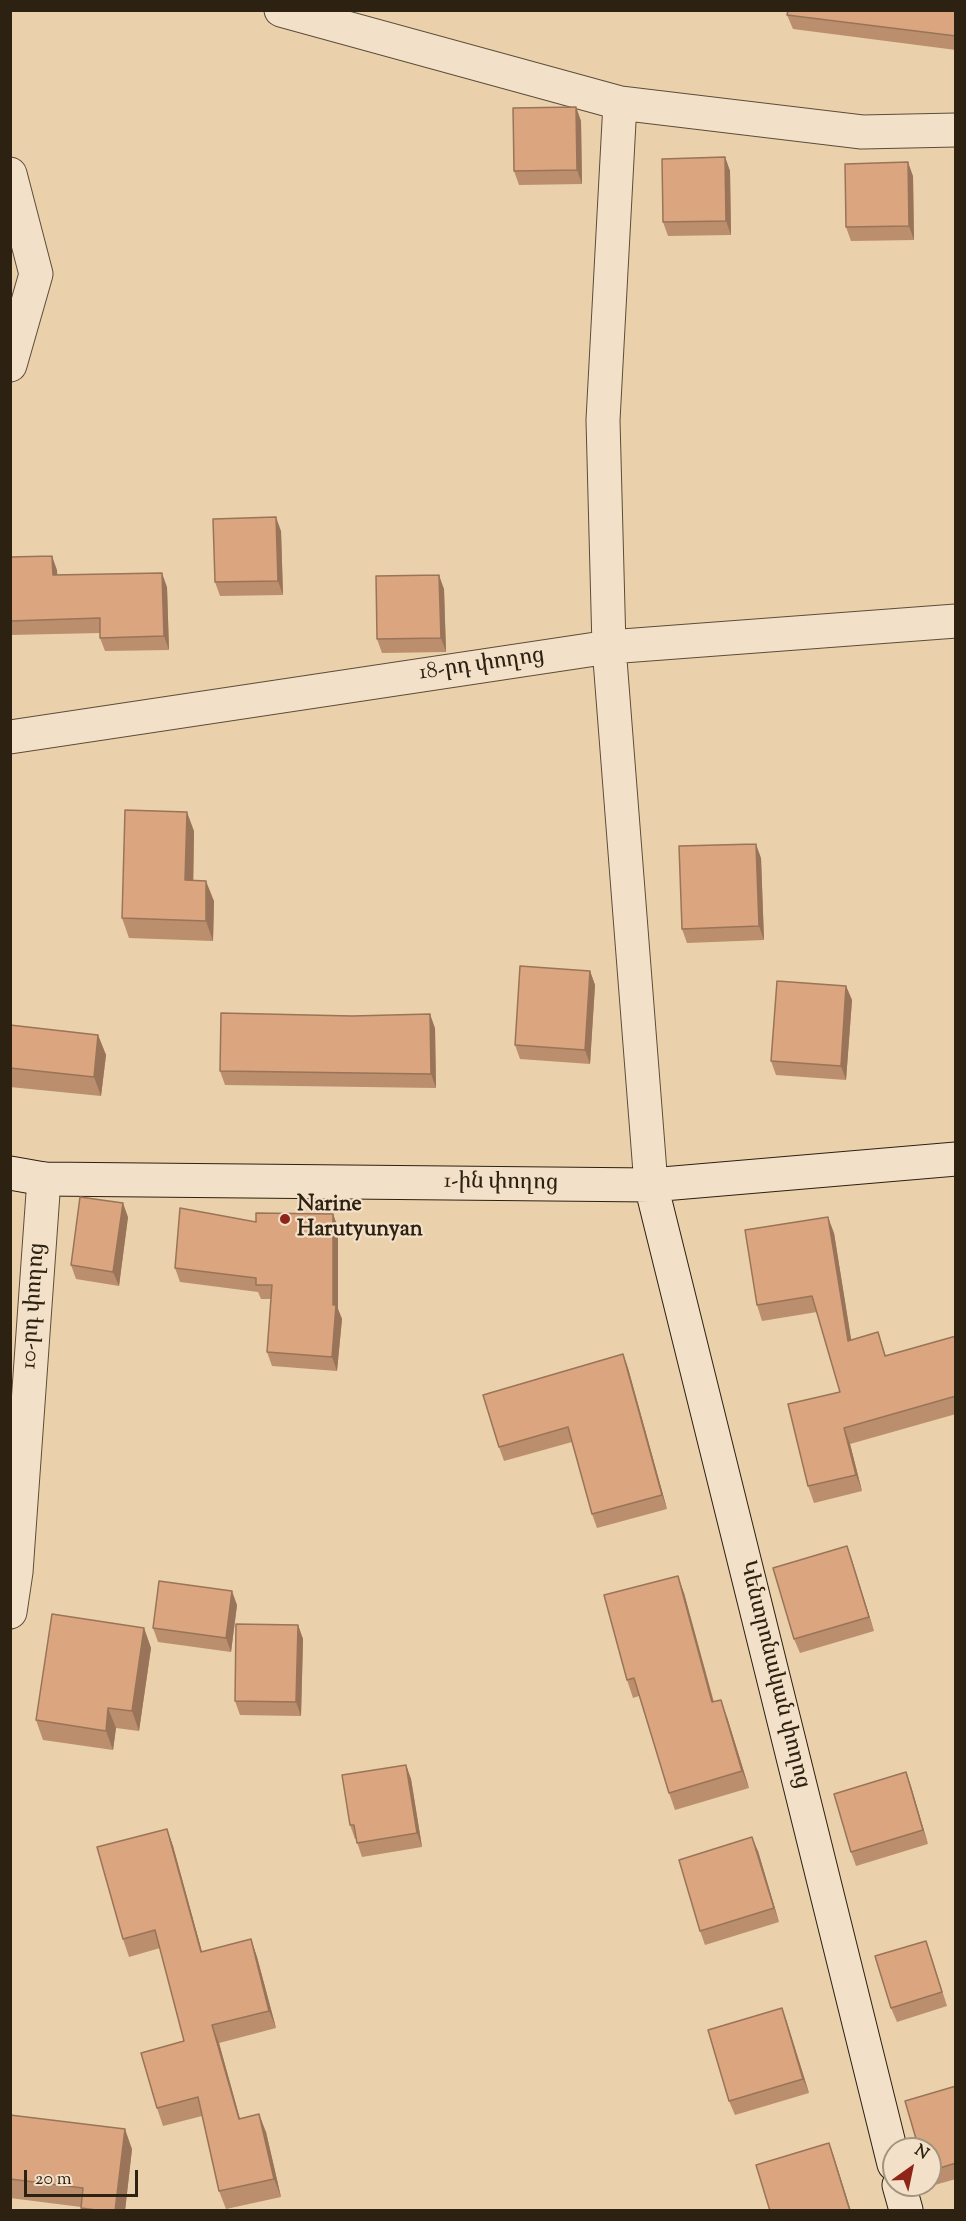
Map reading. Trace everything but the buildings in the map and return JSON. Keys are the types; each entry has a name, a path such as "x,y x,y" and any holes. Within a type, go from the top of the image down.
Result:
{"street":[{"path":"281,10 620,103 862,132 956,130"},
{"name":"Կենտրոնական փողոց","path":"620,103 603,420 609,647 651,1185 887,2137"},
{"path":"10,174 36,274 10,365"},
{"name":"18-րդ փողոց","path":"10,737 609,647 956,621"},
{"name":"1-ին փողոց","path":"10,1173 44,1179 651,1185 956,1159"},
{"name":"10-րդ փողոց","path":"10,1612 16,1572 44,1179"}],"place":[{"name":"Narine Harutyunyan","path":"285,1219"}]}
